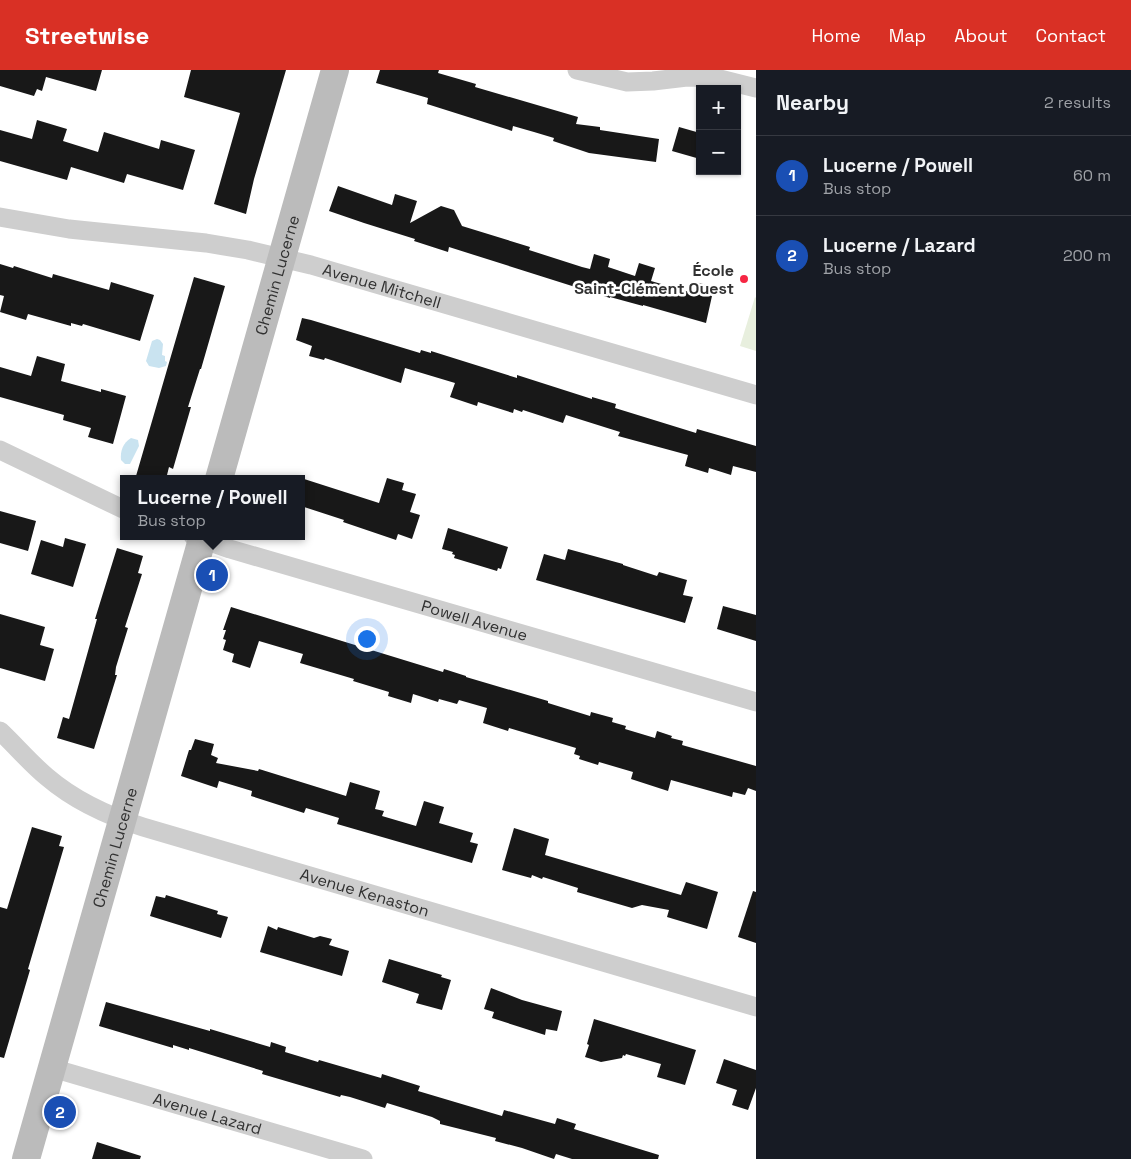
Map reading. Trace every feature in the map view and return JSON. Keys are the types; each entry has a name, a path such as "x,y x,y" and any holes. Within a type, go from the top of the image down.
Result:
{"main road":[{"name":"Chemin Lucerne","path":"220,475 335,70"},
{"name":"Chemin Lucerne","path":"26,1159 123,820 198,540"}],"street":[{"path":"587,71 627,82 687,77 716,78 756,88"},
{"name":"Avenue Mitchell","path":"0,216 86,232 206,242 282,258 756,395"},
{"path":"0,450 120,508"},
{"name":"Powell Avenue","path":"207,540 230,549 756,702"},
{"name":"Avenue Kenaston","path":"0,731 58,786 98,810 123,820 756,1007"},
{"name":"Avenue Lazard","path":"52,1068 363,1159"}],"green space":[{"path":"756,298 756,351 740,346"}],"water":[{"path":"157,339 163,344 162,355 165,356 165,361 167,362 166,366 159,368 149,366 146,361 152,341"},
{"path":"131,438 138,440 139,446 130,464 125,464 121,460 121,453 126,442"}],"building":[{"path":"0,70 102,70 96,91 46,77 42,91 37,89 34,96 0,86"},
{"path":"191,70 286,70 254,179 246,214 214,204 240,113 184,97"},
{"path":"380,70 439,70 438,73 476,84 475,87 578,117 576,124 600,127 600,130 659,139 656,162 589,153 553,141 554,138 513,126 512,131 427,104 428,98 376,83"},
{"path":"37,120 67,129 63,141 98,152 104,132 159,149 161,140 195,150 183,190 127,174 124,183 71,167 67,180 0,161 0,130 32,139"},
{"path":"679,127 696,132 696,158 672,151"},
{"path":"338,186 392,205 395,194 417,201 410,223 441,206 454,210 462,226 530,247 529,250 582,267 590,269 594,254 610,259 608,267 635,276 639,263 655,268 651,281 689,292 692,281 714,287 706,323 643,305 610,298 449,247 448,252 414,241 415,239 329,211"},
{"path":"0,264 13,268 14,266 52,278 53,274 109,290 111,282 154,295 140,341 83,324 82,326 71,323 71,326 28,314 26,320 0,312 4,296 0,295"},
{"path":"194,277 225,286 188,407 191,407 173,469 169,467 167,475 136,475"},
{"path":"302,318 420,353 421,350 431,353 431,351 517,378 517,375 592,399 592,397 616,404 615,408 696,433 697,429 756,446 756,472 733,466 731,475 709,468 708,473 685,466 688,455 618,436 620,432 566,415 563,423 523,410 522,412 514,409 513,413 478,402 477,406 450,397 455,383 405,368 401,383 325,358 324,360 309,356 312,346 296,340"},
{"path":"37,356 65,364 61,381 101,392 101,389 126,396 113,444 88,437 91,428 63,420 64,415 0,397 0,367 31,376"},
{"path":"387,478 404,483 402,490 416,494 410,512 420,515 412,539 398,534 396,540 343,522 344,520 305,507 305,479 379,503"},
{"path":"0,511 36,521 28,551 0,543"},
{"path":"448,528 508,547 501,569 498,568 497,571 454,558 453,552 442,549"},
{"path":"65,538 86,544 73,587 31,574 41,540 63,547"},
{"path":"117,548 143,556 138,573 142,574 125,627 128,628 116,667 115,675 117,675 94,749 57,738 63,717 69,719 97,619 95,619"},
{"path":"568,549 623,564 657,576 659,572 687,580 683,595 693,597 685,623 536,580 544,554 565,560"},
{"path":"723,606 756,615 756,641 717,629"},
{"path":"231,607 443,672 444,669 590,716 591,712 613,718 612,722 626,726 625,729 655,738 657,731 672,736 671,738 683,741 682,745 756,766 756,791 748,788 745,795 733,792 732,797 671,780 668,791 631,779 633,772 599,762 598,765 579,759 580,756 574,754 576,748 509,728 508,731 483,723 487,708 459,700 457,704 439,699 438,702 413,694 411,703 388,696 389,692 353,681 354,679 300,663 303,654 259,641 250,668 232,662 234,654 223,650 226,640 223,639 226,630 223,630"},
{"path":"0,614 45,627 40,645 54,649 45,681 0,668"},
{"path":"195,739 214,744 211,755 218,758 216,763 258,771 259,769 346,796 350,782 380,791 375,809 384,811 382,816 416,826 424,801 444,807 439,823 473,833 470,842 478,844 472,863 337,824 339,818 306,808 304,813 251,796 252,791 219,781 217,788 181,776 189,750 191,750"},
{"path":"32,827 62,836 59,846 64,847 4,1058 0,1057 0,907 7,909"},
{"path":"514,828 549,839 545,855 681,895 686,882 718,892 707,929 667,917 669,910 642,905 632,908 577,892 578,888 543,877 542,879 532,875 531,878 502,870"},
{"path":"753,891 756,892 756,943 738,937"},
{"path":"166,895 218,911 217,914 228,917 221,938 150,916 156,896 165,898"},
{"path":"268,926 277,930 278,927 314,938 320,936 332,939 329,945 349,951 342,976 260,952"},
{"path":"389,959 442,975 441,977 451,980 442,1010 416,1003 419,994 382,982"},
{"path":"491,988 522,1000 562,1011 557,1031 546,1029 545,1035 492,1018 494,1012 484,1009"},
{"path":"106,1002 270,1047 271,1042 286,1047 285,1052 381,1078 382,1074 420,1086 418,1091 502,1116 504,1110 555,1124 557,1118 576,1124 574,1129 659,1155 658,1159 572,1159 556,1154 554,1159 495,1141 496,1138 440,1124 440,1121 432,1117 387,1103 385,1108 350,1097 341,1095 340,1097 262,1074 263,1071 189,1048 189,1050 173,1045 173,1048 99,1026"},
{"path":"594,1019 696,1050 685,1085 657,1077 661,1064 626,1054 622,1058 601,1062 585,1057"},
{"path":"724,1059 756,1070 756,1088 748,1110 732,1105 737,1090 716,1083"},
{"path":"97,1142 141,1156 140,1159 92,1159"}],"place":[{"name":"École Saint-Clément Ouest","path":"744,279"},
{"name":"Lucerne / Powell","path":"212,575"},
{"name":"Lucerne / Lazard","path":"60,1112"}]}
